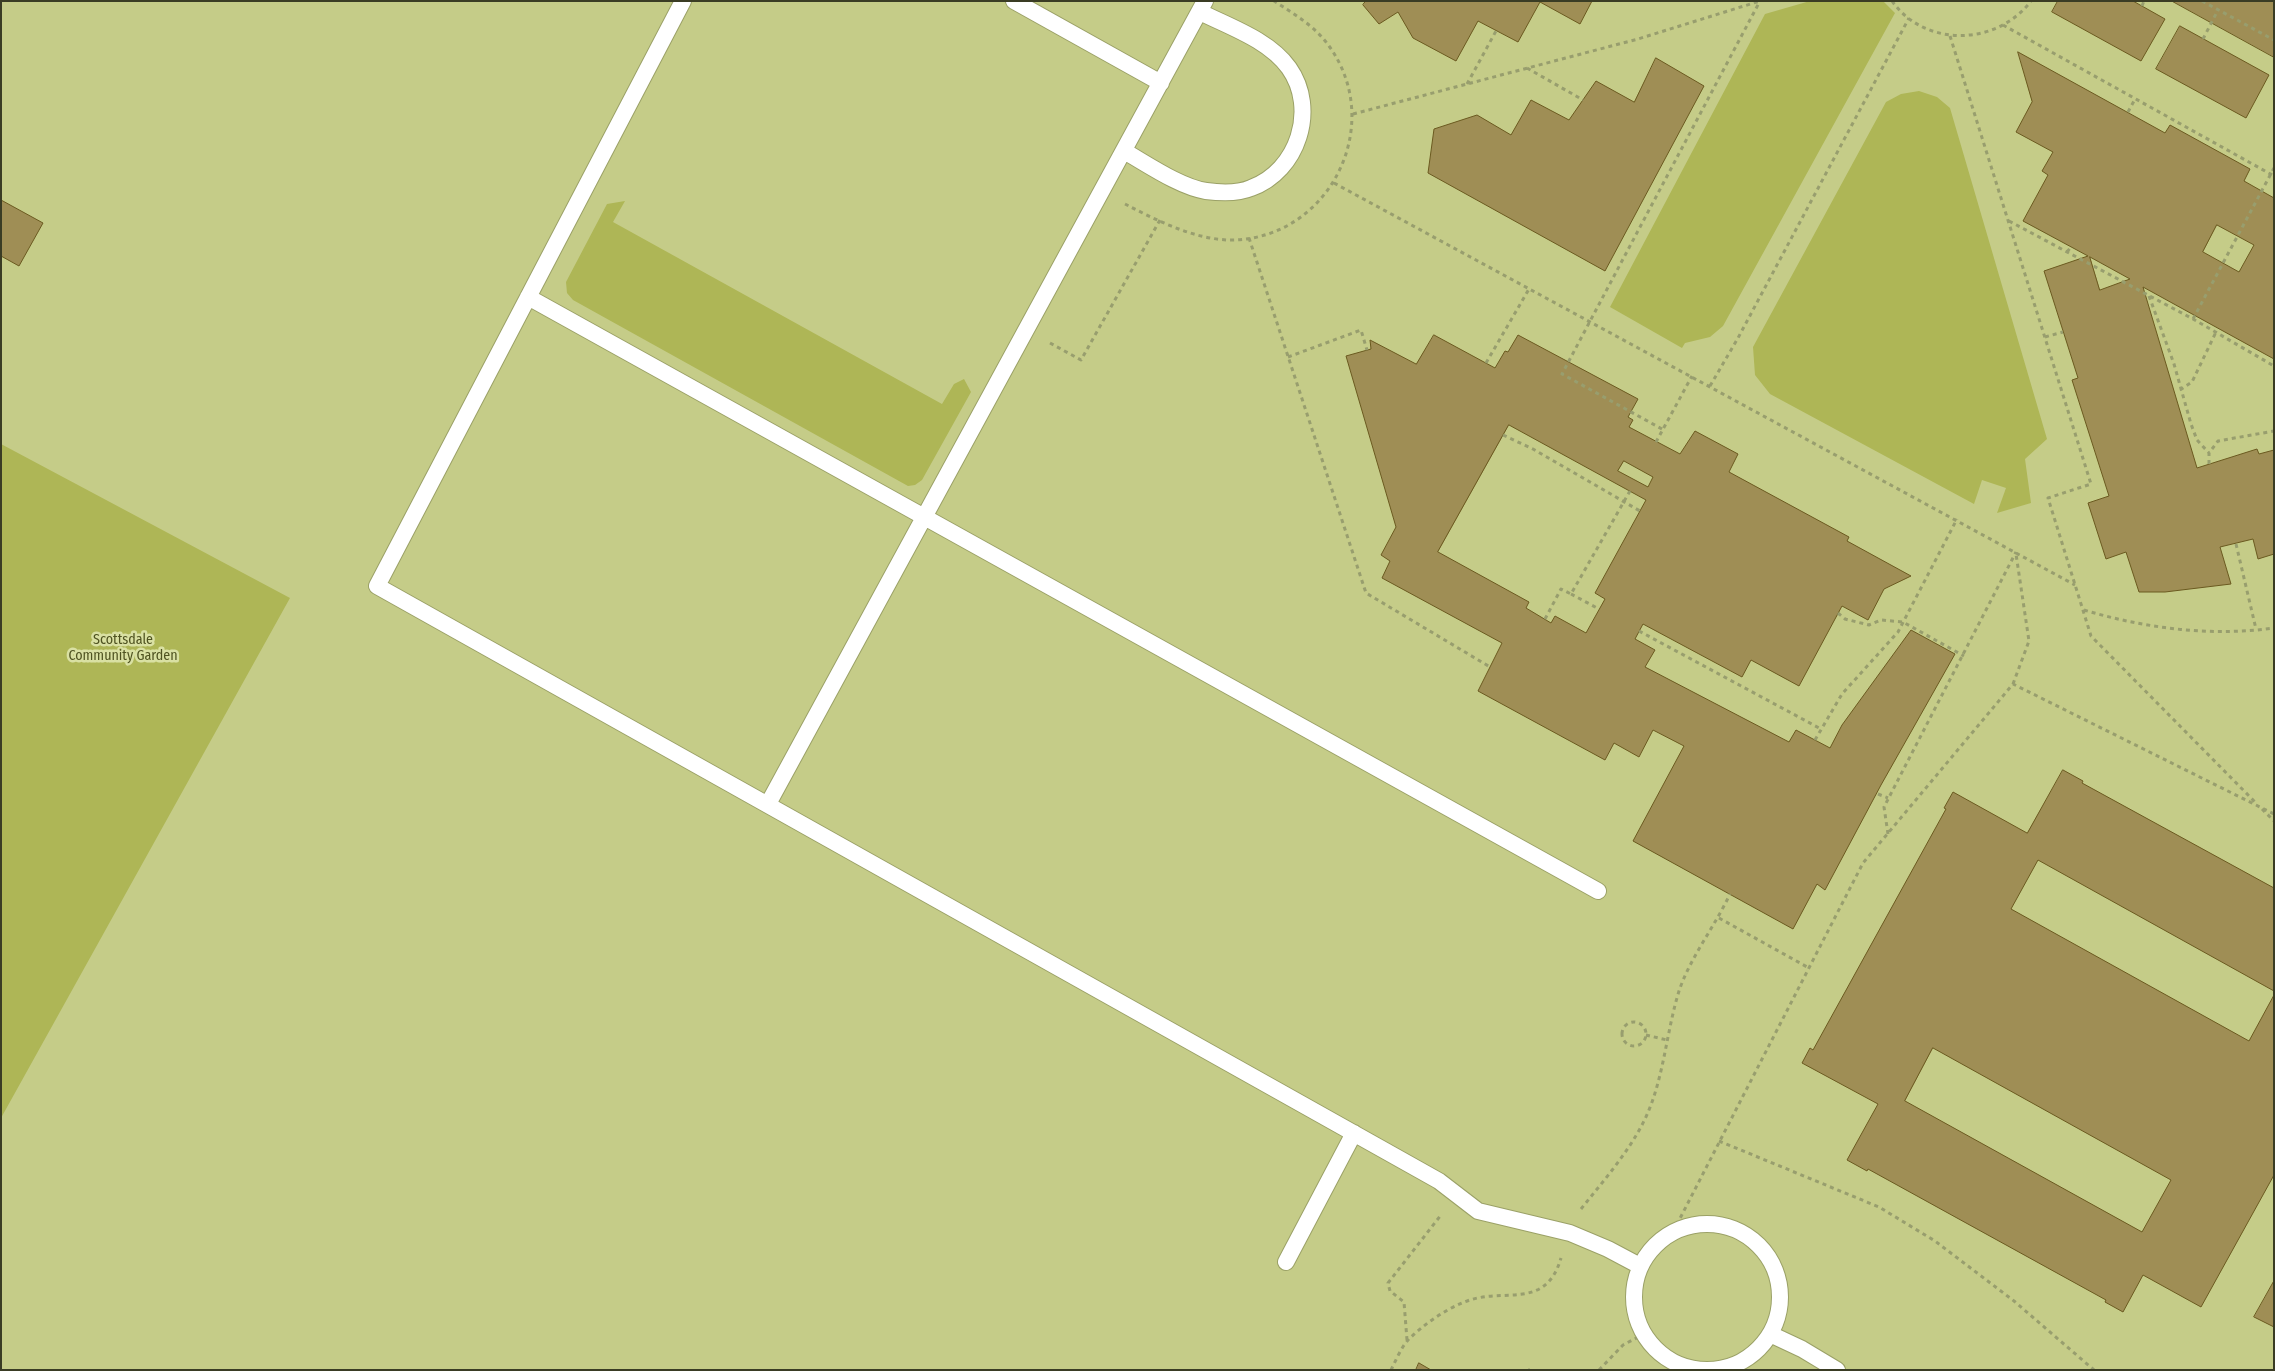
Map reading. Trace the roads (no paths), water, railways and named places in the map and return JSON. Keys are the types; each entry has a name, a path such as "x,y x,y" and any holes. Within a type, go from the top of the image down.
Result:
{"lane":[{"path":"683,1 377,586 1439,1181 1478,1211 1570,1233 1608,1249 1640,1266"},
{"path":"1014,1 1161,83"},
{"path":"768,804 1202,7 1273,51 1289,68 1300,90 1303,114 1299,138 1289,159 1272,177 1251,188 1228,193 1204,191 1181,182 1124,151"},
{"path":"528,297 1598,891"},
{"path":"1286,1262 1354,1133"},
{"path":"1696,1224 1718,1224 1738,1231 1756,1243 1770,1260 1777,1277 1780,1296 1778,1315 1770,1334 1758,1349 1742,1361 1721,1368 1698,1369 1677,1364 1658,1351 1644,1334 1635,1314 1634,1290 1640,1266 1653,1246 1673,1232 1696,1224"},
{"path":"1770,1334 1802,1349 1837,1370"}],"park label":[{"name":"Scottsdale Community Garden","path":"123,648"}]}
